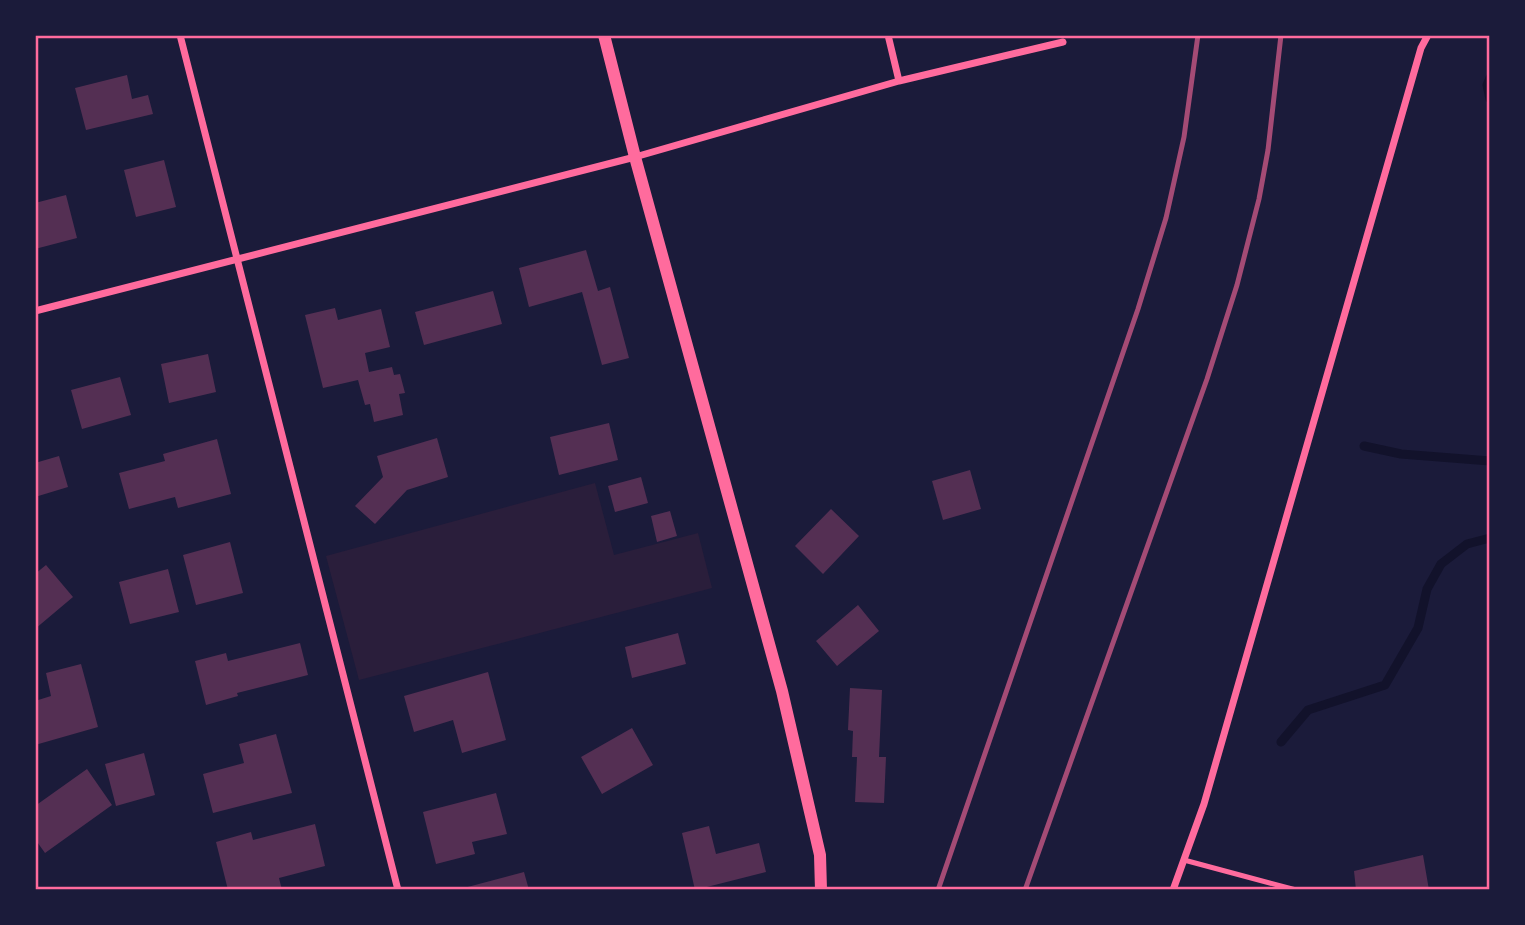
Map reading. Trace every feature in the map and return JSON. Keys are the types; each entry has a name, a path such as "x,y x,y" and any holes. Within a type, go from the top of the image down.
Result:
{"street":[{"path":"180,35 398,890"},
{"path":"604,35 782,691 820,855 821,890"},
{"path":"888,35 899,81"},
{"path":"1173,890 1204,804 1421,48 1428,35"},
{"path":"35,311 635,157 899,81 1063,42"}],"lane":[{"path":"1184,860 1296,890"}],"shaded area":[{"path":"595,483 614,555 698,533 712,588 359,680 326,556"}],"building":[{"path":"127,75 132,99 148,95 153,114 86,130 75,88"},
{"path":"164,160 176,207 136,217 124,170"},
{"path":"66,195 77,238 35,249 35,203"},
{"path":"586,250 598,291 610,287 629,358 602,365 582,292 529,307 519,268"},
{"path":"493,291 502,324 424,345 415,312"},
{"path":"335,308 338,320 381,309 390,347 365,353 369,372 392,367 394,375 400,374 405,393 399,394 403,415 374,422 370,404 365,405 358,380 323,388 305,315"},
{"path":"208,354 216,392 169,403 161,364"},
{"path":"120,377 131,415 82,429 71,390"},
{"path":"609,423 618,460 559,475 550,437"},
{"path":"437,438 448,477 407,490 375,524 355,506 383,477 377,456"},
{"path":"217,439 231,494 178,508 175,497 129,509 119,473 165,461 163,454"},
{"path":"59,456 68,487 35,497 35,463"},
{"path":"970,470 981,509 943,520 932,481"},
{"path":"641,477 648,503 615,512 608,486"},
{"path":"831,509 859,536 823,574 795,546"},
{"path":"670,511 677,536 657,542 651,516"},
{"path":"230,542 243,593 196,605 183,555"},
{"path":"46,565 73,597 35,629 35,574"},
{"path":"168,569 179,612 130,624 119,582"},
{"path":"858,605 879,631 837,666 816,641"},
{"path":"678,633 686,664 632,678 625,647"},
{"path":"300,643 308,675 237,693 238,696 206,705 195,661 226,653 228,661"},
{"path":"81,664 98,727 35,745 35,701 51,696 46,673"},
{"path":"488,672 506,740 462,753 453,720 414,732 404,696"},
{"path":"850,688 882,690 879,757 886,757 884,803 855,802 857,757 852,757 853,731 848,730"},
{"path":"632,728 653,765 602,794 581,757"},
{"path":"276,734 292,793 213,813 203,774 244,763 239,744"},
{"path":"144,753 155,795 116,806 105,764"},
{"path":"87,769 112,805 45,853 35,839 35,806"},
{"path":"496,793 507,834 472,842 475,854 436,864 423,812"},
{"path":"315,824 325,866 279,878 282,890 228,890 216,842 251,832 253,840"},
{"path":"709,826 716,854 759,843 766,872 695,890 682,833"},
{"path":"1423,855 1429,890 1356,890 1354,871"},
{"path":"524,872 529,890 460,890 460,889"}],"waterway":[{"path":"1490,78 1487,85 1490,99"},
{"path":"1364,446 1401,454 1490,461"},
{"path":"1281,742 1308,710 1385,685 1418,628 1427,589 1441,564 1467,544 1490,538"}],"railway":[{"path":"938,890 1138,309 1166,218 1184,137 1198,35"},
{"path":"1025,890 1207,379 1237,285 1259,199 1268,150 1281,35"}]}
